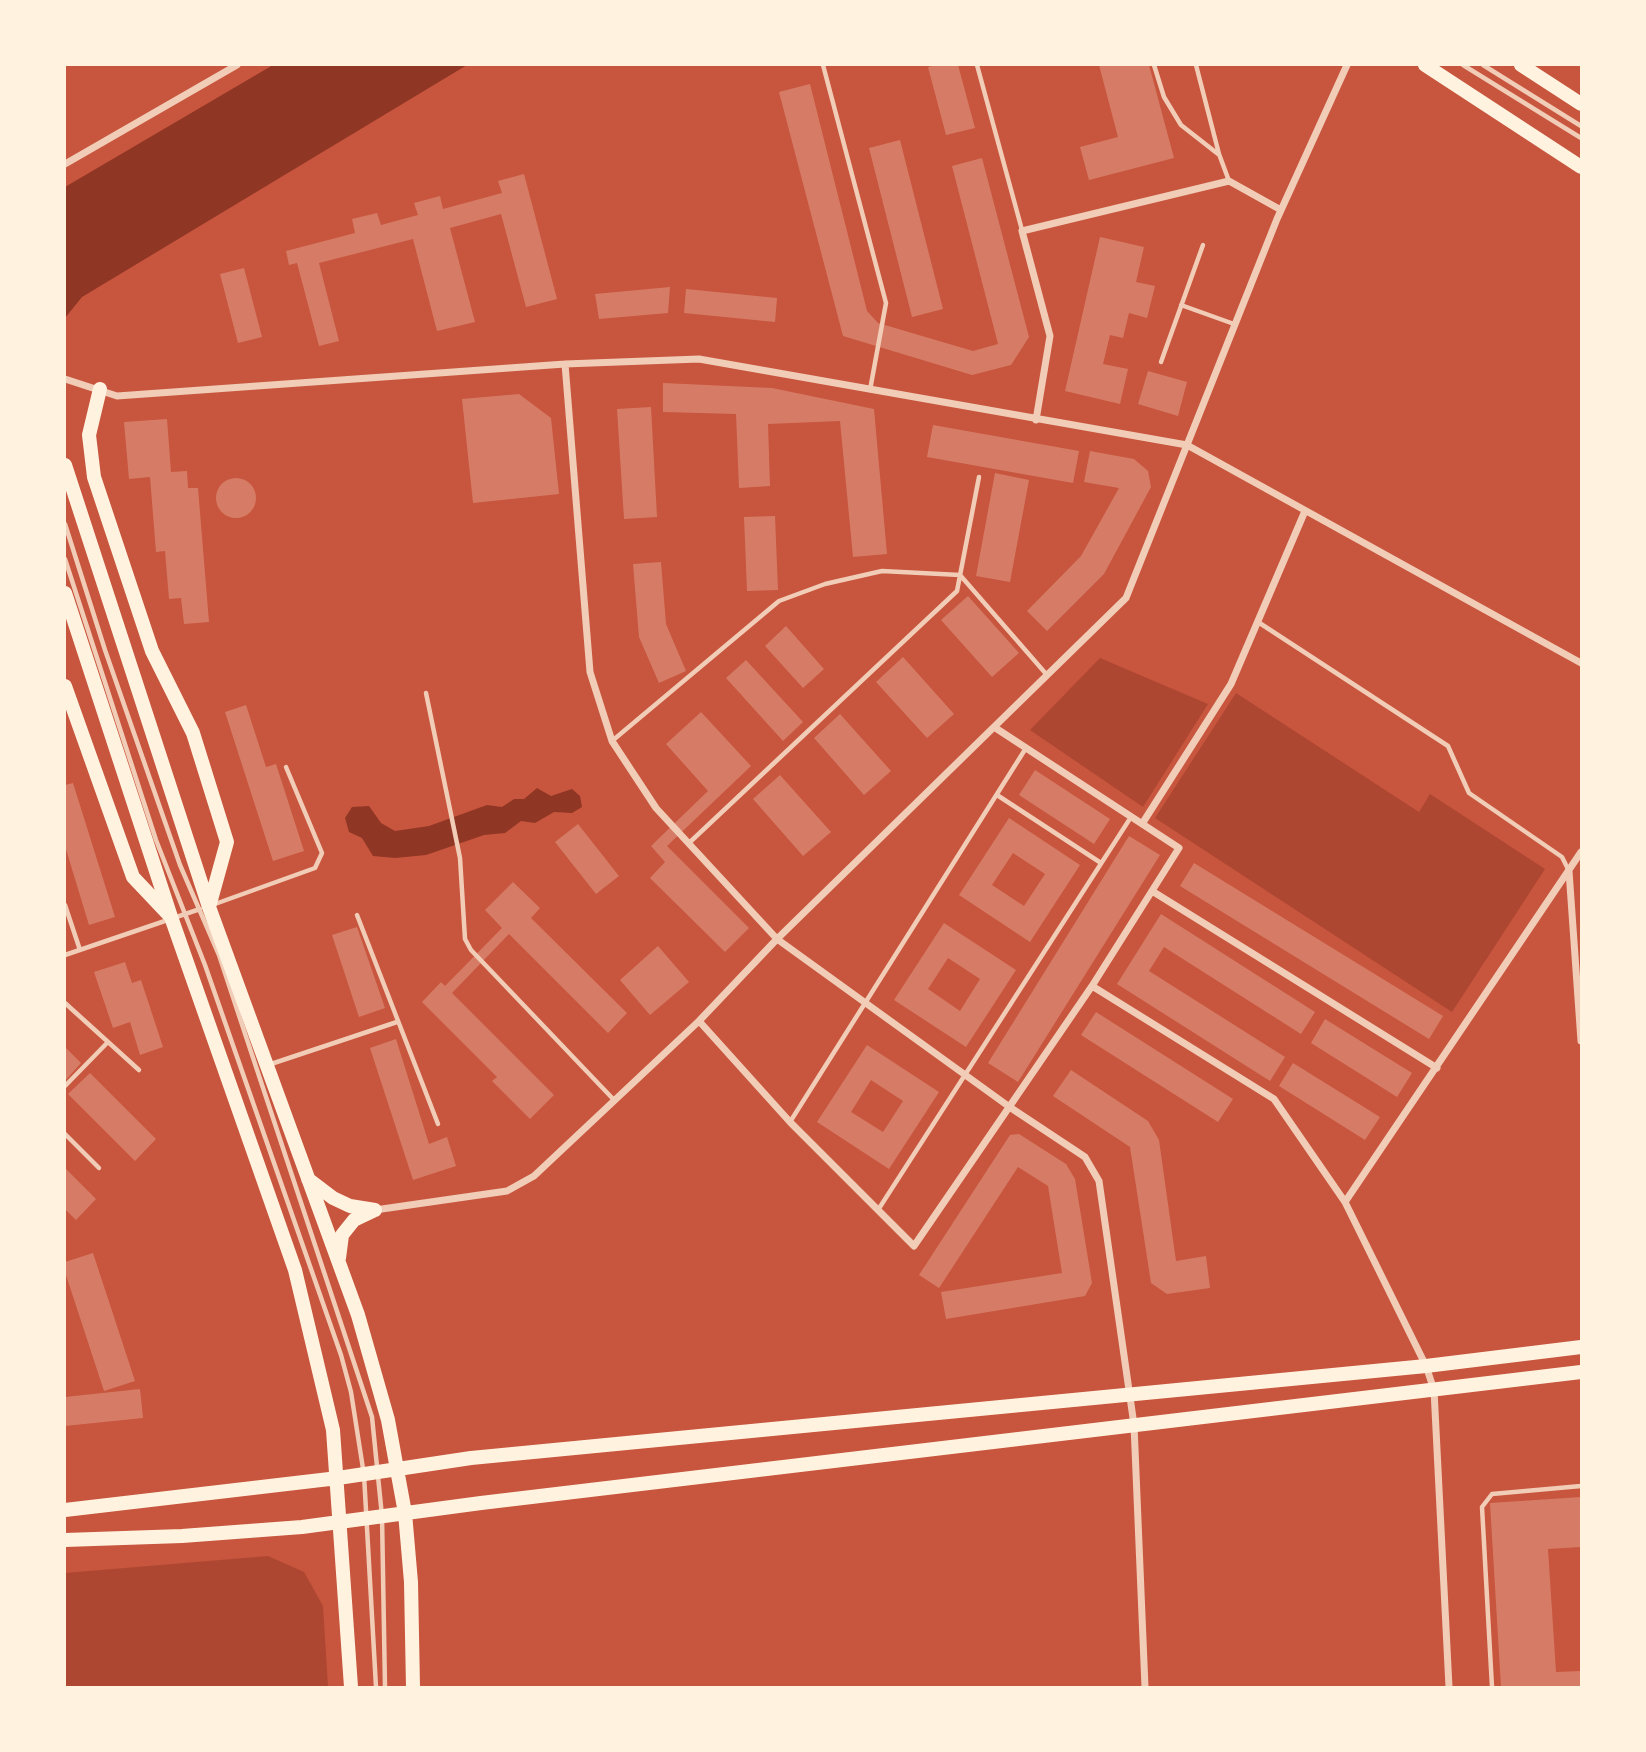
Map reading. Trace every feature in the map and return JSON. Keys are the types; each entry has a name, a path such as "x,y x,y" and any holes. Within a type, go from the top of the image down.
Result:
{"main road":[{"path":"1425,65 1581,167"},
{"path":"1521,65 1581,104"},
{"path":"100,388 89,435 94,477 152,651 192,733 228,842 204,908"},
{"path":"65,465 204,908 267,1066 358,1315 388,1420 405,1513 411,1582 413,1687"},
{"path":"65,593 177,915 295,1270 333,1430 351,1687"},
{"path":"65,686 134,877 177,915"},
{"path":"308,1178 333,1198 350,1206 375,1210"},
{"path":"339,1263 342,1235 354,1220 375,1210"},
{"path":"65,1510 380,1473 471,1458 1426,1366 1581,1346"},
{"path":"65,1540 182,1536 341,1521 1581,1372"}],"street":[{"path":"65,164 237,65"},
{"path":"375,1210 507,1191 534,1175 699,1021 778,939 1126,598 1281,210 1347,65"},
{"path":"1036,420 1050,336 1022,231 1229,181 1281,210"},
{"path":"65,379 100,388 117,396 565,364 699,359 1187,445 1581,663"},
{"path":"565,364 590,672 612,741 656,808 778,939 965,1076 1085,1157 1099,1181 1134,1426 1145,1687"},
{"path":"1142,824 1231,684 1305,511"},
{"path":"699,1021 790,1122 914,1246 1093,986 1179,848 994,727"},
{"path":"1345,1202 1581,852"},
{"path":"1569,871 1581,1041"},
{"path":"1152,891 1437,1068"},
{"path":"1093,986 1274,1099 1345,1202 1426,1366 1434,1390 1448,1687"}],"lane":[{"path":"823,65 886,303 870,391"},
{"path":"977,65 1022,231"},
{"path":"1154,65 1164,97 1181,125 1219,154"},
{"path":"1196,65 1219,154 1229,181"},
{"path":"1463,65 1581,138"},
{"path":"1483,65 1581,126"},
{"path":"1161,362 1203,245"},
{"path":"1181,305 1235,324"},
{"path":"688,843 957,591 979,477"},
{"path":"65,524 104,650 180,865 204,908 341,1316 372,1417 380,1473 375,1517 376,1687"},
{"path":"65,559 156,840 177,915 205,965 322,1296 351,1392 364,1475 375,1517 385,1687"},
{"path":"612,741 779,601 825,584 882,570 960,575 1047,675"},
{"path":"1258,622 1448,746 1469,793 1562,857 1569,871"},
{"path":"426,693 460,858 465,939 471,950 615,1101"},
{"path":"790,1122 867,1004 1026,748"},
{"path":"65,955 315,868 322,853 286,766"},
{"path":"997,796 1101,863"},
{"path":"878,1210 1131,817"},
{"path":"65,905 80,950"},
{"path":"358,915 438,1124"},
{"path":"65,1003 139,1070"},
{"path":"267,1066 397,1022"},
{"path":"65,1086 108,1042"},
{"path":"65,1134 99,1168"},
{"path":"1492,1687 1482,1507 1492,1494 1581,1486"}],"shaded area":[{"path":"273,65 467,65 82,297 65,318 65,187"},
{"path":"1100,658 1208,704 1143,807 1030,730"},
{"path":"1236,693 1419,812 1430,794 1545,869 1452,1012 1155,818"},
{"path":"537,788 551,796 572,789 580,796 582,807 572,813 554,812 535,823 521,821 505,833 484,835 426,855 395,858 373,856 362,838 349,832 345,818 352,807 369,806 381,823 395,831 429,826 487,805 502,807 514,799 524,799"},
{"path":"268,1556 304,1572 323,1606 328,1687 65,1687 65,1573"}],"building":[{"path":"958,65 975,128 946,135 928,67"},
{"path":"1099,65 1149,65 1174,158 1089,180 1080,147 1118,137"},
{"path":"810,84 867,311 878,323 973,351 998,344 952,166 982,158 1029,337 1011,365 972,375 843,336 779,92"},
{"path":"900,140 943,309 912,317 869,148"},
{"path":"524,174 557,299 526,307 501,214 450,228 475,322 437,331 413,239 319,263 339,341 319,346 297,263 289,265 286,251 355,233 352,219 377,213 381,225 418,215 414,203 440,196 443,209 502,193 498,181"},
{"path":"1100,237 1144,247 1136,282 1155,286 1147,318 1129,313 1123,338 1110,335 1103,364 1128,369 1120,404 1065,391"},
{"path":"244,268 262,337 238,343 220,274"},
{"path":"670,287 668,313 599,319 595,294"},
{"path":"686,289 777,298 775,322 684,313"},
{"path":"1148,371 1187,382 1178,416 1138,404"},
{"path":"663,383 772,388 874,409 887,554 853,557 840,421 768,424 770,486 739,488 736,414 663,412"},
{"path":"519,394 551,418 559,494 473,503 462,399"},
{"path":"651,407 657,517 624,519 617,409"},
{"path":"167,419 171,472 187,471 188,488 198,488 209,622 184,624 181,598 169,599 165,551 156,552 150,477 129,479 124,422"},
{"path":"933,425 1079,451 1073,483 927,457"},
{"path":"1090,451 1134,459 1148,471 1151,487 1104,574 1047,631 1027,611 1081,556 1119,488 1084,482"},
{"path":"995,473 1029,480 1010,582 976,576"},
{"path":"236,478 250,484 256,498 250,512 236,518 222,512 216,498 222,484"},
{"path":"775,516 778,590 747,591 744,517"},
{"path":"661,562 666,624 686,671 659,683 639,637 633,564"},
{"path":"968,596 1019,653 992,677 941,620"},
{"path":"786,626 824,669 803,688 765,646"},
{"path":"903,657 954,714 927,738 876,682"},
{"path":"746,660 803,722 783,741 726,678"},
{"path":"246,705 266,767 276,764 304,851 273,861 225,712"},
{"path":"701,712 751,766 667,846 749,928 725,952 650,878 665,862 651,846 708,791 666,744"},
{"path":"840,714 891,771 864,795 814,738"},
{"path":"1035,770 1110,819 1094,844 1019,795"},
{"path":"780,775 831,832 803,856 753,799"},
{"path":"73,783 115,917 89,925 65,846 65,785"},
{"path":"1009,818 1080,865 1030,942 959,895","holes":["1013,853 1045,874 1024,906 992,885"]},
{"path":"578,824 619,876 596,894 555,842"},
{"path":"1129,836 1160,855 1018,1082 988,1063"},
{"path":"1194,863 1443,1016 1429,1039 1180,886"},
{"path":"513,882 540,908 531,918 627,1013 608,1033 509,934 452,993 554,1095 530,1119 492,1081 497,1077 422,1002 441,982 445,986 502,928 485,910"},
{"path":"1161,914 1315,1012 1301,1034 1164,947 1149,971 1285,1057 1270,1081 1117,984"},
{"path":"944,923 1016,970 966,1047 894,1000","holes":["948,958 980,979 960,1011 928,989"]},
{"path":"357,927 385,1008 359,1017 332,935"},
{"path":"658,946 689,982 650,1015 620,980"},
{"path":"125,962 132,983 141,980 163,1047 140,1055 130,1022 113,1028 94,972"},
{"path":"1096,1012 1233,1099 1218,1122 1081,1035"},
{"path":"1325,1019 1412,1073 1397,1097 1311,1043"},
{"path":"396,1039 429,1144 447,1137 456,1166 413,1180 370,1048"},
{"path":"867,1045 939,1092 889,1169 817,1122","holes":["871,1080 903,1101 883,1132 851,1112"]},
{"path":"65,1047 81,1063 65,1081"},
{"path":"1293,1063 1380,1117 1365,1140 1279,1086"},
{"path":"1071,1070 1148,1121 1159,1140 1176,1261 1206,1256 1210,1288 1167,1294 1151,1283 1130,1147 1053,1096"},
{"path":"90,1073 156,1139 135,1161 68,1094"},
{"path":"1019,1134 1066,1164 1075,1179 1092,1283 1085,1296 946,1319 941,1292 1062,1273 1048,1186 1018,1167 939,1288 919,1275 1010,1135"},
{"path":"65,1168 96,1199 76,1220 65,1209"},
{"path":"93,1253 135,1381 104,1391 65,1272 65,1262"},
{"path":"140,1389 143,1418 65,1426 65,1397"},
{"path":"1581,1497 1581,1547 1548,1549 1556,1672 1581,1671 1581,1687 1501,1687 1490,1503"}]}
